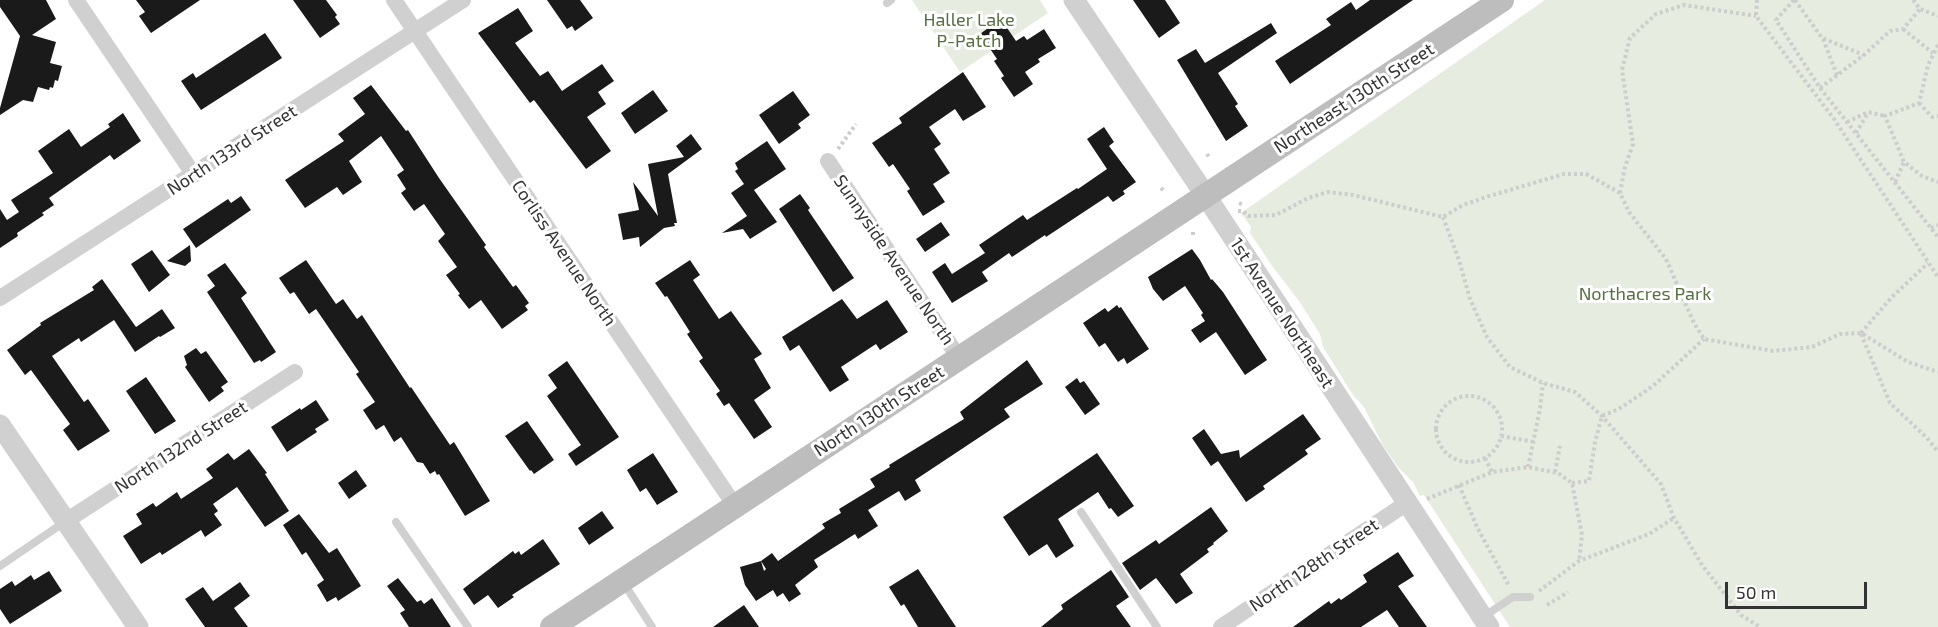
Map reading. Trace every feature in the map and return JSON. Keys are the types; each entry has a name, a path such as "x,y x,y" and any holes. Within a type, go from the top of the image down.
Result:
{"main road":[{"name":"Northeast 130th Street","path":"1206,196 1502,0"},
{"name":"North 130th Street","path":"552,627 1206,196"}],"street":[{"path":"75,0 194,175"},
{"name":"Corliss Avenue North","path":"394,0 735,506"},
{"name":"North 133rd Street","path":"0,298 463,0"},
{"name":"1st Avenue Northeast","path":"1074,0 1414,502 1486,622"},
{"name":"Sunnyside Avenue North","path":"828,161 959,358"},
{"name":"North 132nd Street","path":"66,521 295,372"},
{"path":"0,425 138,627"},
{"name":"North 128th Street","path":"1221,627 1414,502"}],"lane":[{"path":"1081,512 1157,627"},
{"path":"0,566 66,521"},
{"path":"396,522 468,627"},
{"path":"622,581 652,627"},
{"path":"1486,622 1513,597 1530,597"}],"path":[{"path":"1757,0 1756,16 1834,119 1938,277"},
{"path":"1837,75 1822,38 1794,0 1776,20 1820,88 1938,237"},
{"path":"1913,0 1920,9 1938,16"},
{"path":"1620,193 1625,167 1633,144 1622,70 1630,38 1656,14 1684,5 1756,16"},
{"path":"1820,88 1864,55 1890,31 1903,29 1920,9"},
{"path":"1903,29 1933,53"},
{"path":"1822,38 1864,55"},
{"path":"1919,103 1928,64 1938,45"},
{"path":"1847,122 1868,112 1885,116 1919,103"},
{"path":"1919,103 1932,117 1938,116"},
{"path":"1856,133 1868,112"},
{"path":"1885,116 1904,162 1922,176 1938,182"},
{"path":"828,161 856,124"},
{"path":"1895,182 1904,162"},
{"path":"1243,211 1248,216 1275,215 1308,198 1328,192 1353,195 1443,217 1486,197 1564,174 1586,174 1620,193 1629,212 1666,259 1694,323 1704,339 1773,351 1812,346 1840,334 1861,333 1908,362 1938,372"},
{"path":"1161,188 1165,192"},
{"path":"1443,217 1470,299 1487,337 1510,367 1543,383 1575,392 1602,416 1661,484 1674,518 1702,565 1741,615 1760,627"},
{"path":"1931,228 1938,225"},
{"path":"1861,333 1891,298 1928,263"},
{"path":"1861,333 1890,403 1927,438 1938,452"},
{"path":"1602,416 1619,409 1653,386 1704,339"},
{"path":"1528,466 1543,383"},
{"path":"1478,398 1495,409 1500,419 1501,436 1494,451 1485,458 1475,462 1463,462 1445,452 1436,432 1437,422 1441,412 1457,399 1478,398"},
{"path":"1414,502 1492,472 1528,466 1555,472 1572,483 1589,482 1595,442 1602,416"},
{"path":"1501,436 1534,442"},
{"path":"1555,472 1560,446"},
{"path":"1485,458 1492,472"},
{"path":"1572,483 1582,535 1579,561"},
{"path":"1459,485 1477,527 1513,597"},
{"path":"1530,597 1579,561 1649,534 1674,518"},
{"path":"1547,605 1568,592"}],"green space":[{"name":"Haller Lake P-Patch","path":"912,0 1040,0 1048,13 960,72"},
{"name":"Northacres Park","path":"1545,0 1938,0 1938,627 1510,627 1424,495 1420,496 1413,482 1398,467 1382,444 1364,407 1353,395 1323,347 1320,334 1250,233 1251,227 1241,213"}],"building":[{"path":"0,0 46,0 56,19 32,35 56,42 50,63 62,66 58,81 55,80 53,88 50,87 49,90 38,87 33,102 23,100 0,115 20,36 0,7"},
{"path":"136,0 200,0 151,33 139,16 145,12"},
{"path":"293,0 326,0 337,15 335,17 340,24 320,38"},
{"path":"547,0 580,0 593,18 575,31 572,26 567,29"},
{"path":"1133,0 1165,0 1180,23 1159,38"},
{"path":"1370,0 1413,0 1290,84 1275,61 1331,25 1326,19 1351,2 1356,10"},
{"path":"518,8 533,31 515,43 540,76 548,71 562,91 602,64 614,81 598,92 606,104 587,117 611,151 586,169 534,100 530,103 478,33"},
{"path":"1003,22 1016,41 1024,36 1027,40 1044,29 1056,48 1038,59 1040,62 1025,72 1033,84 1014,97 1001,78 1004,76 994,61 997,59 980,34 995,23 997,26"},
{"path":"1271,23 1277,33 1218,73 1238,104 1235,106 1248,126 1226,141 1177,60 1196,49 1205,63"},
{"path":"265,33 282,58 201,110 181,81 193,73 196,78"},
{"path":"963,72 986,107 963,121 955,109 929,127 941,144 934,149 950,173 933,184 945,202 923,216 907,191 910,189 893,164 889,167 872,143 902,123 899,118"},
{"path":"371,85 406,131 408,130 486,245 484,247 513,287 516,285 529,303 525,306 528,310 502,329 481,300 469,309 458,295 460,294 446,275 457,267 438,241 445,234 424,204 414,211 401,193 406,189 397,175 404,170 381,136 349,161 362,182 343,195 337,187 305,208 285,180 344,141 338,134 365,114 353,98"},
{"path":"653,90 668,111 635,134 621,113"},
{"path":"793,91 810,115 798,124 801,128 779,144 759,115"},
{"path":"123,113 141,141 114,160 110,155 49,198 54,205 42,213 44,215 17,233 18,236 0,248 0,209 7,220 19,212 11,200 53,173 38,151 69,129 81,147 110,127 108,124"},
{"path":"1104,127 1114,142 1109,146 1136,182 1123,191 1125,194 1113,202 1108,196 1012,257 1009,253 982,272 988,281 952,303 932,272 945,263 952,274 985,253 979,245 1023,215 1027,220 1107,169 1087,139"},
{"path":"691,134 702,149 668,174 677,223 674,223 675,226 664,228 640,247 639,237 623,240 618,214 639,210 633,182 658,216 648,164 684,157 676,146"},
{"path":"767,141 786,169 754,190 777,222 750,239 743,229 722,233 747,216 731,193 744,184 735,171 738,169 735,163"},
{"path":"800,194 810,208 808,210 854,278 833,292 779,209"},
{"path":"241,196 251,210 196,248 183,229 228,199 231,203"},
{"path":"941,222 950,235 925,252 916,239"},
{"path":"190,245 191,261 185,266 167,261"},
{"path":"1192,249 1267,360 1245,375 1216,332 1200,343 1191,330 1205,321 1201,315 1203,313 1185,286 1163,301 1153,289 1148,277"},
{"path":"152,250 170,275 149,292 131,264"},
{"path":"306,260 336,304 343,299 357,319 362,315 450,445 454,442 490,501 465,516 439,474 437,475 435,471 430,474 423,463 417,462 401,437 394,442 384,425 376,430 363,410 375,402 356,374 359,372 316,309 309,314 294,292 290,294 279,278"},
{"path":"690,260 700,275 693,280 719,319 731,311 762,354 754,359 771,388 754,400 772,427 754,439 729,403 724,406 716,394 720,391 699,361 703,358 687,334 690,332 667,296 665,297 655,283"},
{"path":"225,263 247,293 241,298 276,352 261,362 260,360 254,363 207,292 215,286 207,275"},
{"path":"102,279 136,327 162,309 175,328 135,352 114,320 81,342 79,338 52,356 84,402 88,399 110,431 78,451 63,430 70,424 31,370 25,375 7,350 41,325 40,323 94,290 92,287"},
{"path":"842,299 857,319 887,300 908,332 880,350 876,344 841,367 849,380 830,392 799,345 790,351 782,337"},
{"path":"1117,305 1121,307 1149,349 1127,364 1124,358 1118,362 1105,343 1099,347 1083,323 1105,308 1108,312"},
{"path":"196,348 201,354 206,351 228,382 221,387 224,391 209,402 185,367 187,365 184,356"},
{"path":"1027,360 1043,384 1004,409 1010,417 915,480 921,491 905,501 899,491 868,510 878,526 858,539 855,534 814,560 818,567 795,585 801,594 789,602 783,593 777,597 773,590 756,601 745,585 740,567 761,561 772,553 778,561 825,528 822,524 841,513 839,509 875,487 870,479 964,419 960,412"},
{"path":"567,361 619,437 576,466 568,454 581,445 547,396 557,388 548,375"},
{"path":"146,377 176,421 155,434 126,391"},
{"path":"1077,378 1080,383 1084,381 1100,404 1085,415 1065,387"},
{"path":"316,400 329,420 315,429 317,432 287,452 271,427"},
{"path":"1303,414 1321,439 1305,450 1308,454 1263,486 1265,489 1246,502 1218,461 1211,466 1192,438 1204,429 1221,454 1239,450 1240,458"},
{"path":"527,421 554,460 534,474 505,436"},
{"path":"249,449 267,473 265,474 289,511 265,527 237,487 213,504 218,511 214,514 222,525 205,537 201,530 162,555 160,552 141,564 123,536 142,524 136,514 153,503 156,507 177,492 181,499 213,478 206,469 228,453 234,460"},
{"path":"653,453 678,492 657,505 646,488 640,492 627,470"},
{"path":"1097,453 1134,506 1118,517 1111,508 1109,509 1098,492 1058,519 1074,546 1056,558 1047,544 1029,556 1003,517"},
{"path":"356,470 367,486 349,499 338,483"},
{"path":"1211,507 1228,531 1207,549 1209,552 1180,574 1193,593 1176,604 1156,578 1140,590 1122,563 1156,540 1159,544"},
{"path":"602,511 614,528 589,545 578,528"},
{"path":"299,514 329,553 337,548 361,586 338,601 336,597 327,602 317,585 324,580 306,552 302,555 283,525"},
{"path":"543,539 560,564 512,595 514,597 498,608 488,595 474,605 463,589 513,551 515,554 519,551 521,555"},
{"path":"1398,552 1414,576 1398,586 1427,627 1399,627 1387,610 1361,627 1293,627 1329,601 1331,604 1339,598 1341,600 1367,582 1363,575"},
{"path":"918,569 956,627 918,627 904,604 901,606 889,587"},
{"path":"1111,570 1129,597 1116,606 1131,627 1041,627 1063,609 1061,605"},
{"path":"49,571 62,591 10,624 0,609 0,589 12,581 15,586 31,575 34,580"},
{"path":"398,578 417,602 421,600 424,604 432,598 451,627 409,627 400,613 405,610 387,586"},
{"path":"240,582 250,596 234,608 248,627 205,627 185,599 203,587 213,601"},
{"path":"744,605 759,627 713,627"}]}
